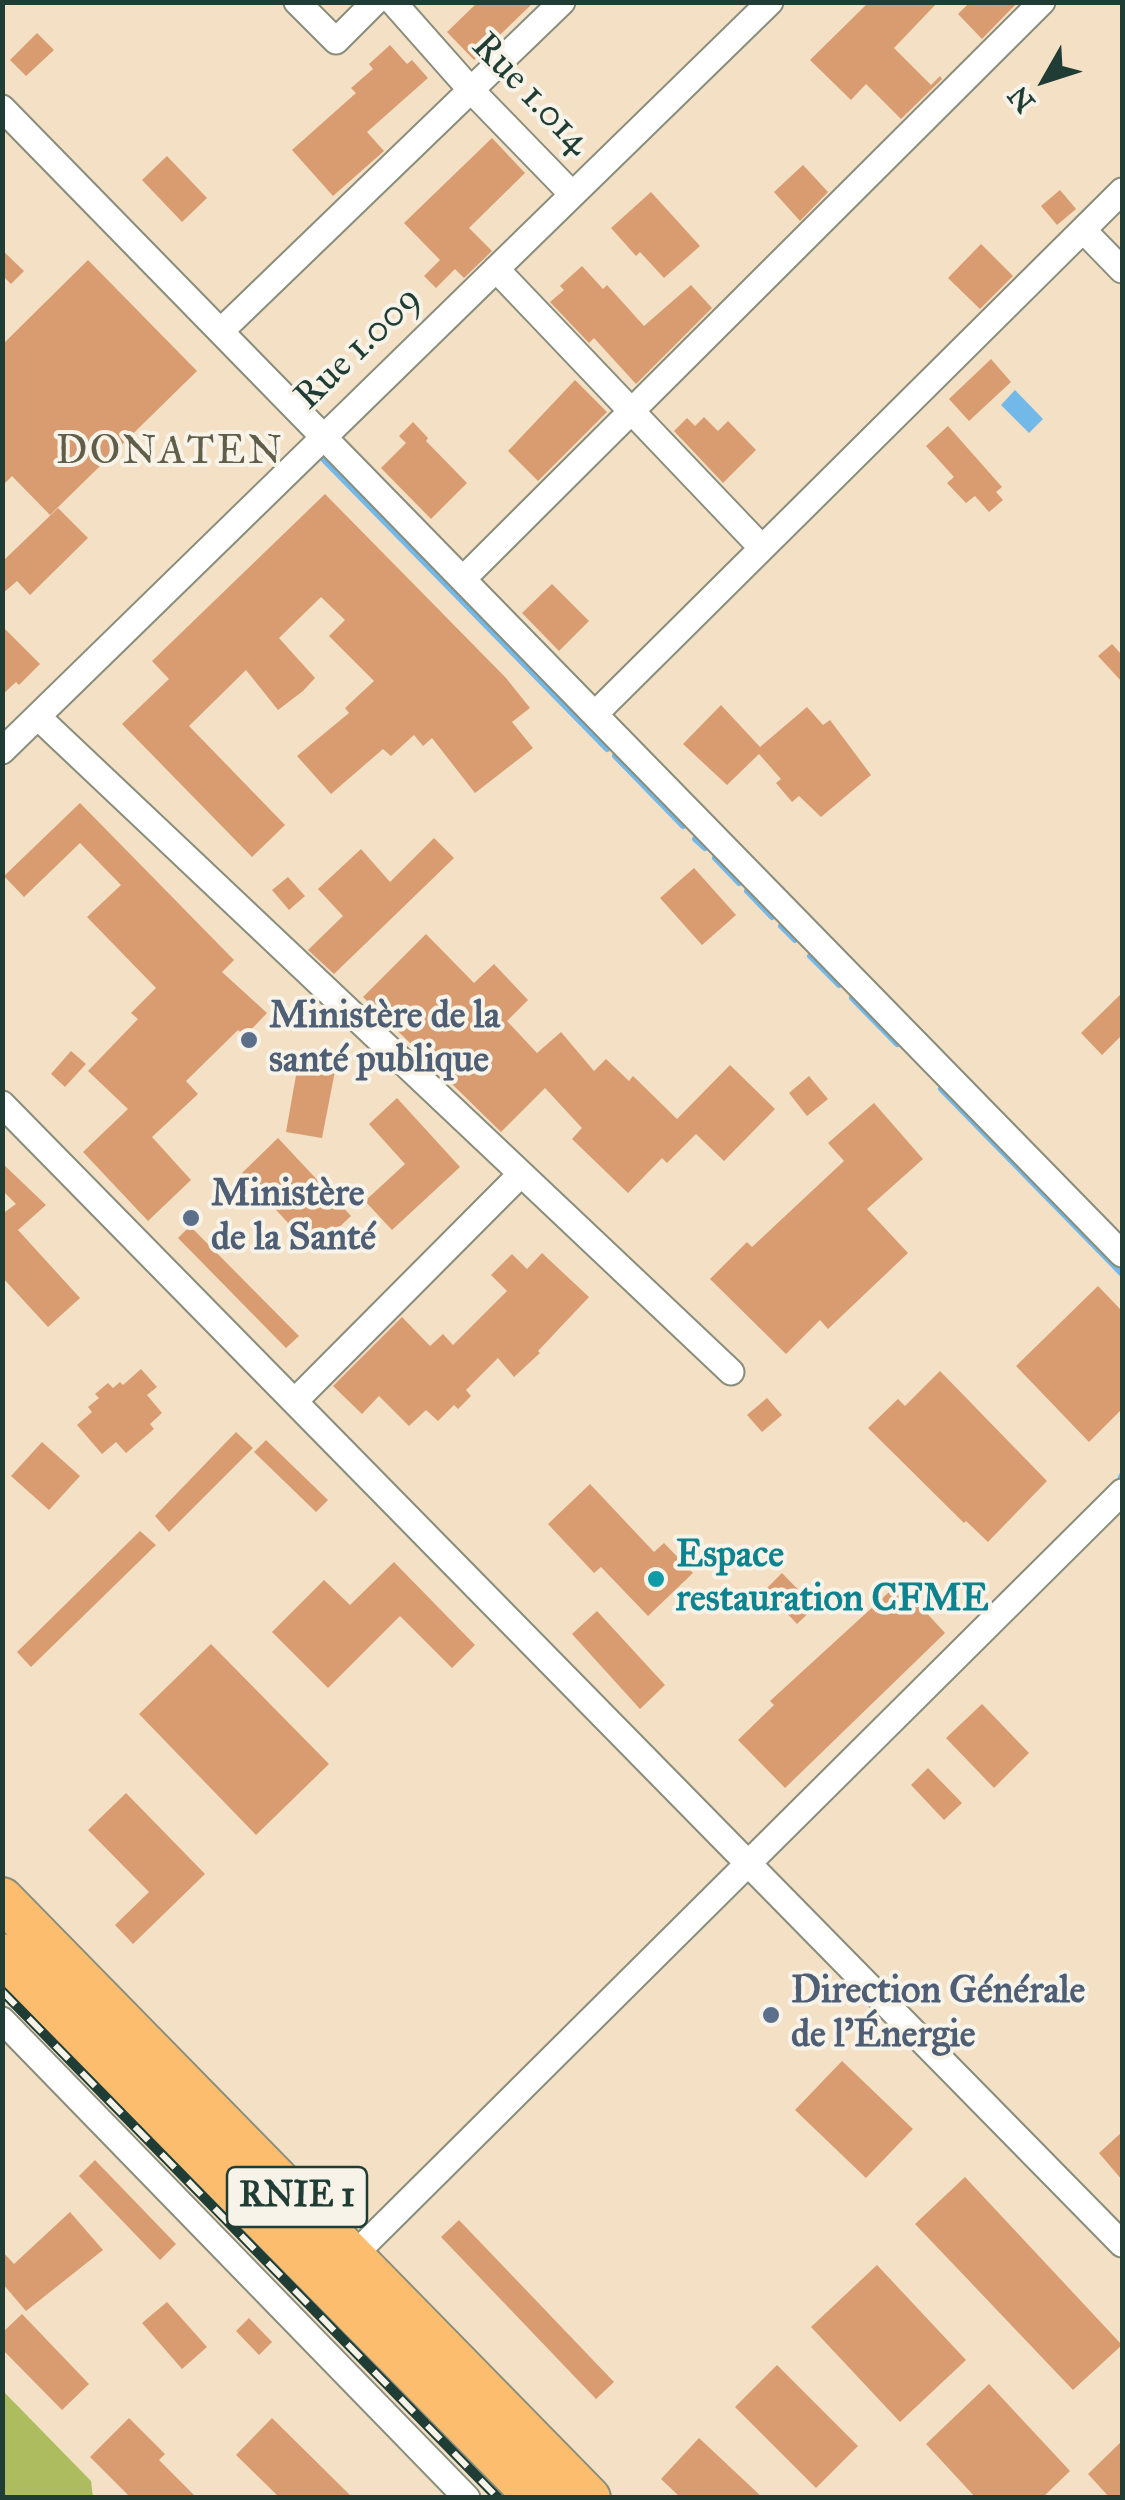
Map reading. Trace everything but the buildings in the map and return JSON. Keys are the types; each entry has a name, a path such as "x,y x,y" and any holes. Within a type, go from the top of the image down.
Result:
{"highway":[{"name":"RNIE 1","path":"2,1900 338,2268 537,2498"},
{"name":"RNIE 1","path":"2,1955 589,2498"}],"street":[{"path":"297,2 336,42 375,2"},
{"name":"Rue 1.014","path":"394,2 470,89 572,194"},
{"path":"221,332 562,2"},
{"name":"Rue 1.009","path":"2,751 770,2"},
{"path":"464,579 1042,2"},
{"path":"2,108 1122,1254"},
{"path":"595,714 1122,190"},
{"path":"1083,230 1122,270"},
{"path":"496,269 762,548"},
{"path":"38,717 731,1372"},
{"path":"2,1104 1122,2244"},
{"path":"295,1401 521,1174"},
{"path":"290,2312 1122,1492"},
{"path":"2,2020 290,2312 458,2494"}],"green space":[{"path":"3,2391 91,2481 93,2497 3,2497"}],"water":[{"path":"1015,390 1043,419 1029,433 1001,405"}],"waterway":[{"path":"322,458 607,749"},
{"path":"615,756 683,826"},
{"path":"695,839 705,848"},
{"path":"715,858 739,883"},
{"path":"747,891 772,917"},
{"path":"781,926 795,940"},
{"path":"810,956 839,985"},
{"path":"852,998 897,1044"},
{"path":"941,1089 1122,1274"}],"railway":[{"path":"2,1991 498,2498"}],"place":[{"name":"Ministère de la santé publique","path":"249,1040"},
{"name":"Ministère de la Santé","path":"191,1218"},
{"name":"Espace restauration CFME","path":"656,1579"},
{"name":"Direction Générale de l'Énergie","path":"771,2015"}],"district":[{"name":"DONATEN","path":"170,453"}]}
